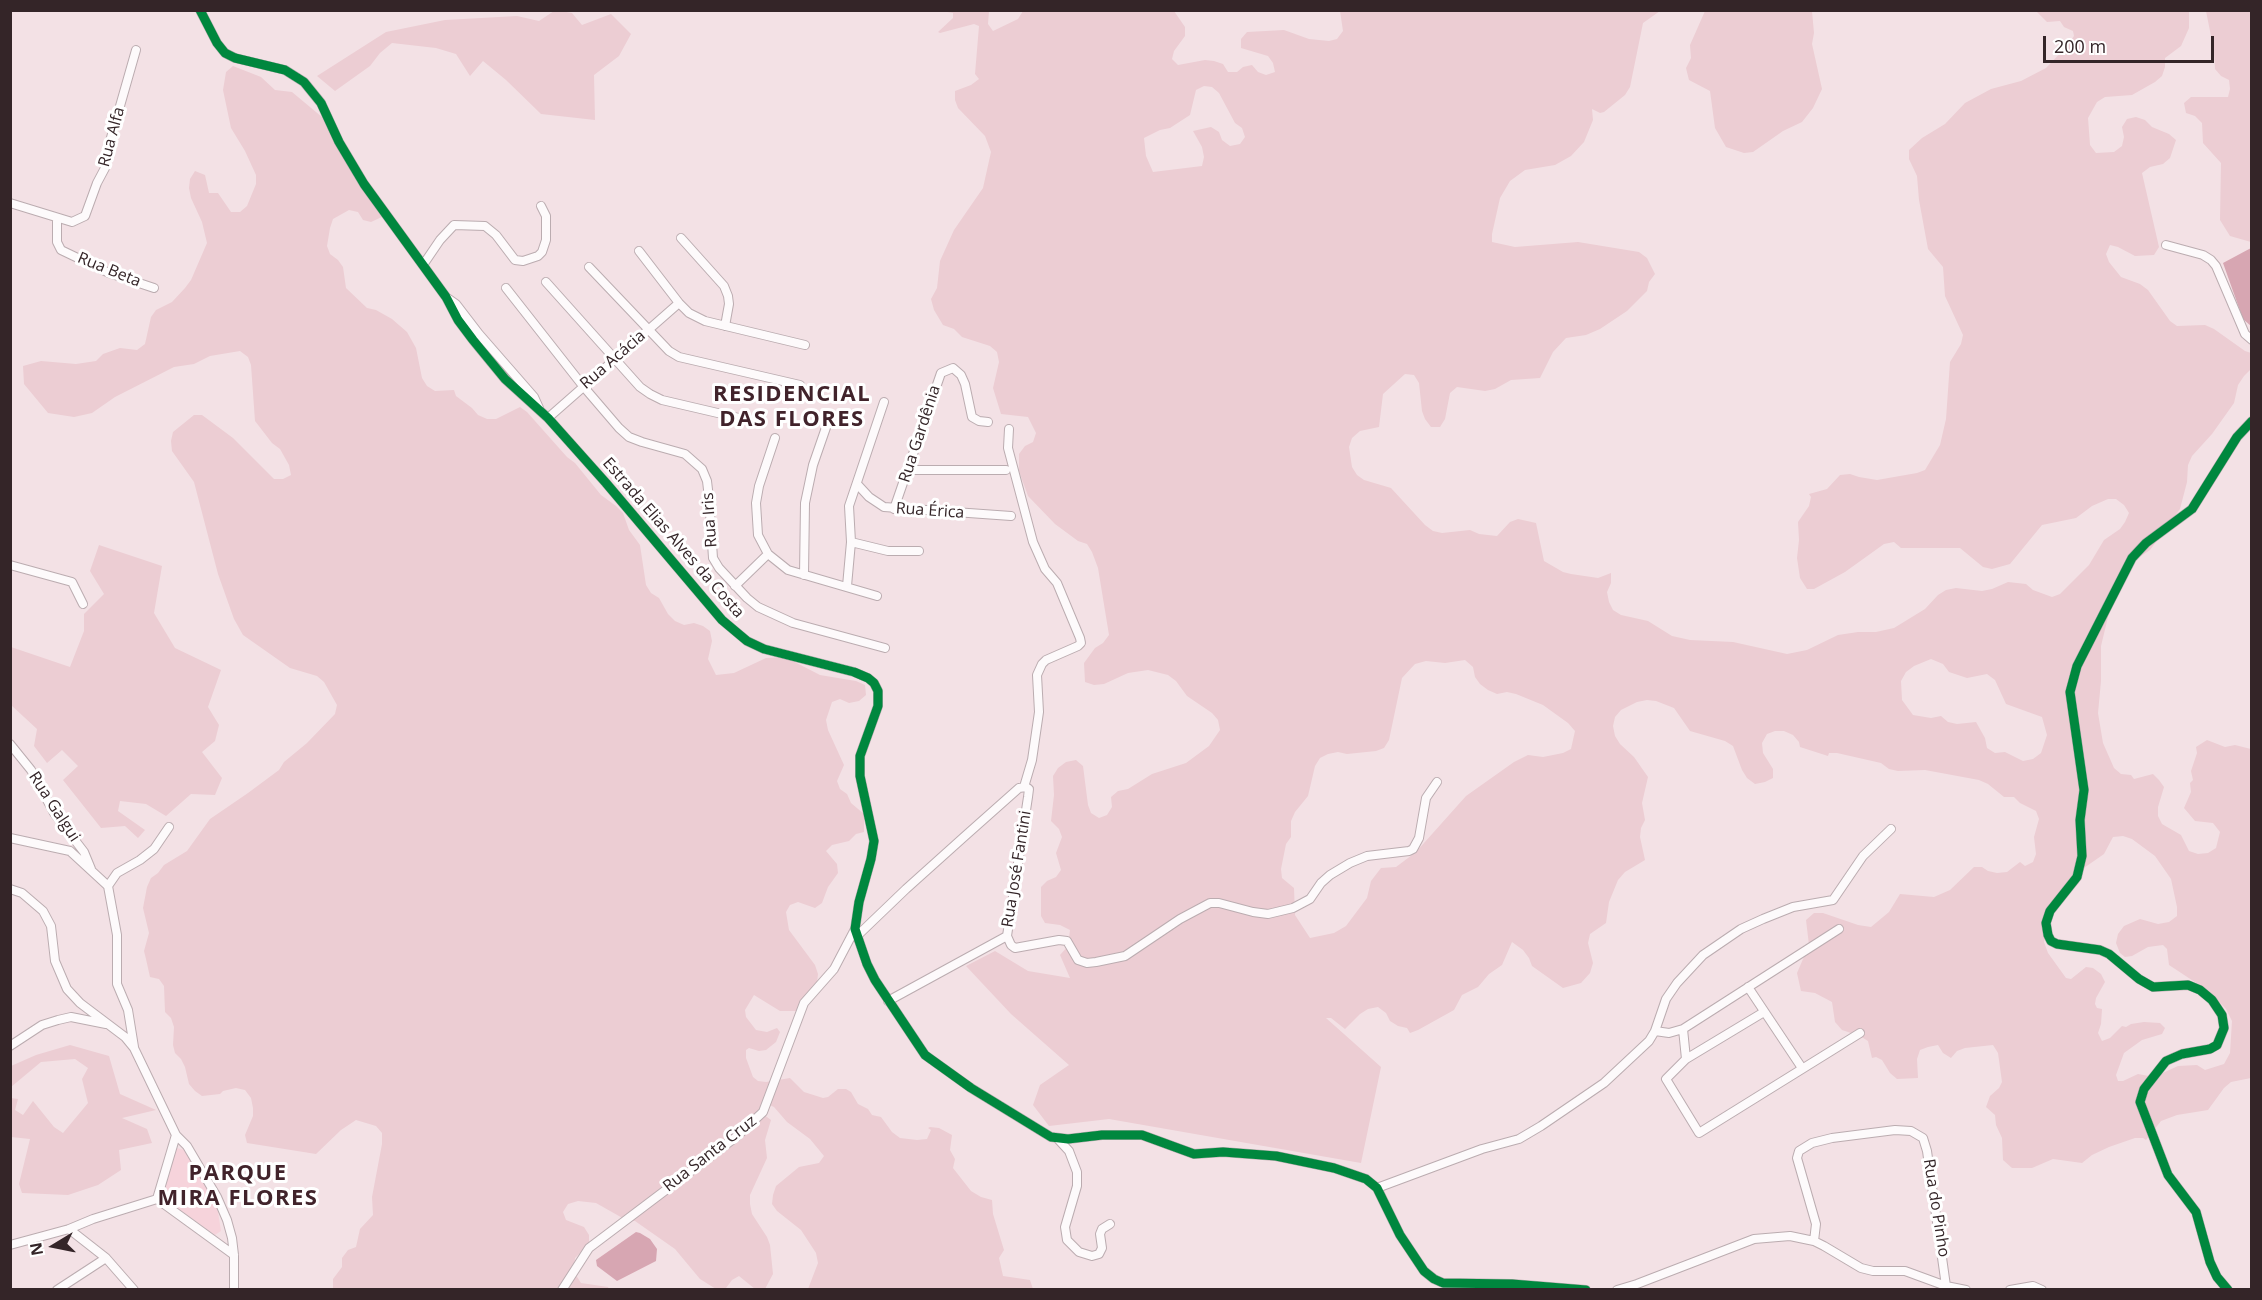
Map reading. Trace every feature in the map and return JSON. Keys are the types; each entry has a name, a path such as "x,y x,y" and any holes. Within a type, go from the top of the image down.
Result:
{"street":[{"name":"Estrada Elias Alves da Costa","path":"200,10 225,53 235,58 285,70 304,82 321,103 343,150 364,184 446,297 456,304 534,397 539,409 606,483 722,620 747,641 764,649 854,672 874,683 878,691 878,706 860,756 860,776 874,842 856,911 856,933 867,964 888,1001 925,1054 971,1088 1044,1134 1057,1138 1142,1135 1194,1154 1247,1152 1301,1160 1352,1173 1366,1179 1377,1188"},
{"name":"Rua Alfa","path":"10,203 72,222 85,216 105,168 108,148 136,50"},
{"path":"423,265 440,240 454,225 485,226 496,235 515,260 523,261 538,256 546,240 546,216 541,206"},
{"name":"Rua Beta","path":"57,219 57,242 61,250 109,273 154,288"},
{"path":"681,238 724,286 729,296 725,326"},
{"path":"2166,244 2203,255 2211,260 2216,266 2245,334 2252,340"},
{"path":"639,251 679,303 697,317 805,345"},
{"path":"589,267 669,351 687,360 800,385"},
{"path":"546,282 640,387 662,400 739,418"},
{"name":"Rua Iris","path":"506,288 619,428 629,436 685,454 702,469 710,498 713,558 735,586 758,607 793,623 885,648"},
{"name":"Rua Acácia","path":"548,418 679,303"},
{"name":"Rua Gardênia","path":"894,509 937,381 944,370 953,368 961,375 972,417 988,422"},
{"path":"847,586 851,542 849,506 884,402"},
{"path":"804,575 805,503 813,465 830,416"},
{"path":"2228,1290 2217,1277 2210,1262 2196,1212 2168,1174 2140,1102 2144,1089 2166,1061 2182,1054 2205,1051 2217,1045 2223,1028 2222,1015 2212,1000 2200,990 2188,985 2152,987 2139,980 2109,954 2100,950 2057,944 2048,935 2046,923 2050,911 2078,877 2082,856 2080,820 2085,790 2070,692 2077,666 2132,558 2146,543 2192,509 2237,437 2252,421"},
{"path":"1009,429 1008,448 1033,542 1046,570 1057,583 1081,643 1046,660 1037,675 1039,711 1032,760 1024,786"},
{"path":"775,438 759,486 756,503 758,535 768,554 783,567 877,596"},
{"path":"908,470 1006,470"},
{"name":"Rua Érica","path":"857,484 877,503 894,509 1011,516"},
{"path":"851,542 888,551 919,551"},
{"path":"735,586 768,554"},
{"path":"10,565 72,582 83,604"},
{"name":"Rua Galgui","path":"10,744 31,770 54,813 84,852 92,873"},
{"path":"1007,936 1015,948 1059,940 1067,941 1078,960 1087,963 1125,956 1180,919 1210,903 1268,914 1293,908 1310,899 1321,883 1350,862 1367,856 1413,849 1419,838 1426,798 1437,782"},
{"name":"Rua José Fantini","path":"856,933 1024,786 1029,789 1007,936 888,1001"},
{"path":"108,886 117,873 154,849 169,827"},
{"path":"1586,1290 1512,1284 1443,1283 1434,1279 1424,1271 1400,1235 1377,1188 1471,1152 1506,1144 1526,1135 1604,1083 1649,1041 1655,1031 1666,999 1677,983 1703,955 1741,929 1786,909 1833,900 1863,856 1891,830"},
{"path":"10,838 70,851 108,886 117,935 117,984 128,1010 134,1048"},
{"path":"10,889 22,893 43,911 48,919 55,961 67,989 81,1003 125,1037 134,1048 176,1135 187,1146 218,1197 227,1220 234,1255 234,1290"},
{"path":"1655,1031 1669,1033 1683,1029 1839,929"},
{"name":"Rua Santa Cruz","path":"562,1290 589,1248 736,1137 763,1112 804,1003 834,969 856,933"},
{"path":"1748,987 1802,1068"},
{"path":"1764,1012 1686,1059 1666,1079 1699,1133 1860,1033"},
{"path":"10,1046 42,1025 71,1017 110,1025"},
{"path":"1683,1029 1686,1059"},
{"name":"Rua do Pinho","path":"1814,1241 1816,1224 1797,1158 1799,1151 1812,1143 1832,1138 1895,1130 1911,1131 1923,1138 1927,1151 1946,1286"},
{"path":"157,1199 176,1135"},
{"path":"1057,1138 1069,1151 1077,1172 1077,1186 1065,1227 1067,1240 1079,1252 1092,1256 1099,1254 1102,1248 1100,1234 1102,1229 1110,1224"},
{"path":"10,1245 69,1229 157,1199"},
{"path":"157,1199 234,1255"},
{"path":"69,1229 106,1258 134,1290"},
{"path":"1617,1290 1754,1239 1790,1236 1814,1241 1861,1268 1873,1271 1905,1271 1946,1286 1966,1290"},
{"path":"57,1290 106,1258"},
{"path":"2010,1290 2033,1286 2042,1290"}],"shaded area":[{"path":"554,11 572,13 582,25 611,14 631,34 619,56 594,75 595,120 541,114 483,61 470,76 456,54 436,48 392,43 370,66 335,91 317,76 386,32 445,20 517,16 539,21"},
{"path":"942,11 989,11 988,24 993,31 1018,19 1023,11 1174,11 1185,27 1185,36 1174,51 1172,59 1178,65 1205,60 1214,61 1223,64 1228,72 1237,72 1243,67 1252,65 1258,72 1266,75 1275,72 1268,56 1241,48 1241,39 1247,32 1284,30 1309,39 1329,41 1337,39 1343,31 1340,11 1660,11 1643,23 1630,87 1625,95 1604,112 1600,113 1592,109 1593,120 1584,142 1571,156 1555,165 1525,170 1510,181 1500,198 1492,234 1492,242 1515,247 1578,242 1639,252 1647,258 1655,274 1649,282 1647,291 1627,311 1600,329 1586,335 1566,338 1553,352 1540,378 1511,380 1495,389 1485,391 1457,387 1450,393 1445,419 1440,427 1431,427 1425,419 1419,383 1414,375 1405,374 1383,394 1379,427 1360,431 1352,438 1349,447 1352,467 1364,480 1391,488 1433,531 1442,533 1470,530 1479,534 1497,536 1510,522 1518,519 1536,523 1544,561 1571,574 1598,578 1611,573 1611,583 1607,592 1609,602 1613,610 1621,615 1648,621 1672,636 1690,640 1733,642 1787,654 1807,650 1838,635 1894,628 1925,609 1946,590 1956,588 1982,591 2008,582 2026,584 2033,590 2052,597 2060,594 2089,565 2104,540 2120,529 2125,522 2129,513 2124,505 2116,499 2108,499 2092,506 2076,518 2042,525 2010,564 1992,569 1983,567 1960,548 1901,548 1894,542 1884,544 1845,572 1814,589 1807,589 1800,578 1797,558 1798,522 1809,506 1811,497 1809,494 1827,489 1840,475 1850,474 1877,480 1917,473 1925,470 1940,445 1946,419 1950,362 1961,344 1963,335 1945,296 1943,267 1928,249 1917,176 1909,159 1909,150 1922,138 1945,124 1965,103 1991,89 2021,81 2046,68 2067,46 2074,36 2073,31 2064,27 2060,21 2047,22 2036,11 2189,11 2189,28 2181,46 2165,58 2162,76 2132,95 2105,97 2097,102 2088,118 2090,145 2096,153 2114,152 2122,146 2124,137 2122,127 2127,119 2136,117 2145,120 2152,127 2169,134 2176,140 2170,158 2163,164 2150,167 2142,173 2159,247 2154,255 2135,256 2110,245 2106,254 2109,262 2121,277 2140,284 2148,290 2170,321 2177,326 2205,325 2214,329 2251,353 2251,369 2238,385 2234,403 2212,434 2192,456 2188,465 2187,482 2180,509 2150,550 2135,560 2114,592 2101,646 2098,713 2103,743 2114,768 2121,774 2131,775 2134,779 2153,774 2159,780 2164,787 2158,807 2158,816 2162,824 2181,835 2189,851 2198,854 2208,853 2216,848 2220,832 2213,823 2195,821 2184,808 2191,792 2190,783 2193,780 2191,771 2197,753 2196,747 2207,740 2225,747 2235,745 2251,749 2251,1078 2231,1082 2208,1110 2177,1115 2161,1121 2146,1140 2135,1138 2109,1147 2082,1163 2053,1159 2032,1168 2012,1168 2003,1160 2002,1138 1996,1125 1995,1115 1986,1107 1990,1096 2002,1082 1998,1053 1993,1045 1965,1048 1957,1051 1951,1058 1943,1053 1938,1045 1928,1047 1920,1050 1917,1059 1918,1078 1897,1079 1882,1060 1872,1058 1868,1041 1842,1030 1835,1022 1832,1002 1815,993 1801,991 1797,973 1809,945 1806,920 1814,913 1823,913 1871,927 1889,912 1900,894 1934,897 1950,890 1974,867 1982,867 1997,873 2007,872 2020,862 2025,866 2033,862 2036,854 2034,837 2039,819 2036,811 2020,803 2014,797 2004,797 1979,780 1925,770 1898,771 1889,769 1881,763 1837,753 1829,753 1828,756 1800,747 1793,735 1784,731 1767,734 1762,743 1763,753 1773,769 1773,778 1755,784 1742,770 1733,746 1725,741 1690,731 1674,708 1647,700 1621,710 1615,717 1613,726 1620,744 1634,757 1648,777 1642,803 1645,820 1640,837 1645,860 1625,872 1618,880 1609,902 1606,923 1590,934 1588,943 1593,963 1590,973 1581,983 1563,988 1532,966 1523,950 1512,942 1502,965 1489,974 1478,987 1462,995 1454,1010 1418,1030 1410,1033 1407,1028 1390,1021 1386,1013 1378,1007 1360,1014 1345,1029 1331,1018 1326,1018 1381,1067 1361,1163 1109,1119 1049,1126 1033,1105 1040,1085 1069,1065 1011,1014 966,966 995,951 1028,971 1070,978 1060,955 1068,946 1070,930 1060,925 1045,923 1041,916 1041,887 1056,877 1061,870 1056,853 1062,837 1059,829 1051,821 1054,795 1053,776 1058,768 1066,762 1076,760 1083,766 1088,805 1091,813 1099,818 1107,815 1112,807 1111,797 1118,791 1128,789 1152,774 1186,763 1209,746 1220,730 1218,720 1212,713 1187,696 1176,681 1168,675 1148,670 1128,673 1104,684 1094,685 1085,682 1084,663 1109,635 1098,568 1092,552 1087,544 1078,541 1055,524 1028,496 1019,471 1019,454 1025,446 1033,442 1036,433 1028,417 1001,414 993,388 999,362 997,352 990,346 962,337 954,329 943,325 934,310 931,299 937,288 940,261 954,230 983,188 991,152 985,136 958,108 955,100 955,91 979,79 975,74 979,26 974,24 938,32 953,18 953,13","holes":["1204,86 1212,87 1219,93 1235,123 1242,128 1245,137 1240,144 1230,146 1222,140 1219,132 1211,127 1193,131 1202,147 1204,157 1202,166 1153,172 1146,156 1144,138 1170,128 1190,115 1196,90","1931,659 1943,664 1949,672 1967,678 1987,674 1995,680 2006,704 2042,717 2047,735 2041,753 2033,759 2023,761 2005,752 1995,753 1987,748 1985,738 1976,722 1957,724 1948,722 1941,716 1931,718 1913,715 1902,700 1901,681 1906,672","1465,660 1473,667 1475,677 1480,684 1488,690 1497,694 1507,692 1516,694 1543,705 1575,731 1571,749 1543,757 1528,755 1514,762 1466,796 1416,852 1396,867 1381,868 1371,881 1367,898 1346,926 1334,933 1310,938 1295,915 1294,888 1282,878 1281,869 1286,844 1291,837 1291,821 1308,796 1315,766 1320,758 1328,754 1376,751 1384,748 1389,740 1402,678 1415,664 1426,661 1445,663","2123,836 2132,839 2155,856 2171,879 2177,907 2177,916 2169,922 2158,924 2140,919 2124,926 2118,934 2116,943 2120,953 2125,957 2132,956 2148,947 2163,945 2167,949 2169,965 2210,992 2226,1009 2232,1021 2230,1053 2224,1064 2205,1070 2197,1065 2178,1066 2154,1077 2138,1074 2118,1081 2116,1075 2124,1053 2142,1040 2162,1034 2165,1028 2160,1023 2131,1024 2126,1027 2122,1026 2110,1038 2102,1041 2098,1033 2102,1009 2097,1008 2095,1004 2105,982 2101,974 2093,968 2086,967 2071,979 2066,978 2048,953 2044,942 2048,926 2060,902 2079,883 2081,870 2104,854 2113,837"]},
{"path":"1705,11 1812,11 1814,33 1812,44 1822,89 1813,108 1802,122 1783,131 1753,152 1744,153 1726,147 1715,128 1710,91 1689,80 1686,68 1691,58 1690,45"},
{"path":"2206,11 2251,11 2251,242 2230,236 2220,220 2221,163 2203,143 2202,123 2195,116 2186,113 2184,103 2191,97 2228,97 2230,89 2229,80 2215,69"},
{"path":"233,66 261,77 275,90 292,92 322,117 384,216 371,222 363,220 358,212 349,210 333,219 327,246 330,254 343,267 346,288 367,308 392,319 407,332 416,348 422,378 427,386 435,391 454,390 456,396 478,415 487,419 496,419 520,407 527,412 575,463 601,495 623,513 629,530 640,545 646,585 651,593 659,598 668,614 675,621 684,625 694,623 710,631 712,641 708,659 716,675 734,673 766,658 785,657 820,675 856,681 865,685 866,695 859,701 849,703 840,699 832,702 826,720 828,730 844,765 837,781 851,803 864,814 864,832 856,834 849,841 832,845 826,851 837,864 838,873 828,887 822,903 815,908 798,902 790,905 786,912 789,930 815,965 818,974 817,983 798,1011 780,1011 754,995 745,1010 746,1017 756,1030 767,1032 777,1028 780,1032 776,1042 766,1050 759,1051 749,1048 746,1050 746,1058 753,1077 758,1081 790,1078 804,1092 823,1098 838,1089 846,1089 851,1092 858,1104 868,1109 872,1115 881,1117 892,1132 900,1138 927,1139 930,1127 939,1128 952,1135 950,1150 955,1159 953,1168 971,1191 992,1200 993,1214 1004,1250 999,1258 1003,1276 1030,1280 1033,1289 808,1289 818,1263 816,1253 801,1230 777,1211 772,1204 773,1195 776,1186 799,1167 819,1163 824,1156 810,1139 787,1122 774,1107 763,1102 760,1106 763,1114 771,1120 765,1140 767,1158 750,1195 750,1204 752,1214 770,1245 773,1274 765,1289 755,1289 739,1276 732,1280 726,1288 716,1289 700,1279 675,1249 635,1221 626,1220 596,1203 578,1201 568,1204 563,1212 566,1220 584,1227 589,1235 589,1244 575,1258 574,1272 581,1283 609,1289 333,1289 333,1279 342,1267 342,1258 348,1250 356,1247 360,1229 373,1215 372,1197 382,1133 376,1126 356,1120 341,1130 316,1154 247,1143 245,1135 253,1116 253,1108 251,1098 245,1090 236,1088 220,1094 202,1096 189,1084 185,1067 175,1053 174,1027 171,1018 165,1012 164,986 159,979 150,977 144,951 149,933 143,908 147,887 151,878 164,865 187,851 210,819 279,770 284,762 307,743 335,714 337,705 324,682 317,676 290,668 243,635 234,619 218,574 194,482 172,451 173,432 194,415 202,415 233,438 274,479 283,479 291,475 289,465 280,449 272,443 255,421 251,365 248,357 240,351 210,356 194,364 174,367 115,397 92,413 74,417 48,413 24,384 23,366 41,361 76,364 96,361 103,354 120,348 137,350 145,344 151,317 156,310 172,302 185,288 191,280 207,243 189,188 190,179 195,171 205,175 209,193 218,193 231,212 240,212 247,206 256,184 256,175 231,128 223,90 226,72"},
{"path":"2251,248 2251,326 2243,319 2223,263"},
{"path":"99,545 162,566 154,613 175,648 221,670 208,707 219,725 215,741 202,752 222,778 215,795 191,794 166,816 146,804 120,801 118,811 145,830 138,838 125,826 101,828 63,780 78,766 62,750 47,763 34,746 37,729 11,705 11,647 70,667 84,631 84,614 104,594 90,571"},
{"path":"70,1045 109,1056 120,1094 156,1110 122,1118 147,1129 152,1143 119,1150 121,1170 98,1185 68,1195 22,1193 19,1184 30,1139 11,1137 11,1098 18,1099 15,1110 23,1115 33,1101 54,1127 63,1133 88,1103 82,1079 88,1068 75,1059 41,1062 11,1087 11,1066 36,1055"},
{"path":"176,1148 185,1150 217,1206 221,1231 215,1235 169,1202 164,1193"},
{"path":"636,1232 650,1239 657,1249 656,1261 617,1281 597,1266 596,1260"}],"cycle path":[{"path":"200,10 217,43 225,53 235,58 285,70 304,82 321,103 339,142 364,184 446,297 458,320 473,340 505,379 548,418 606,483 722,620 747,641 764,649 854,672 874,683 878,691 878,706 860,756 860,776 874,841 855,929 875,980 925,1055 971,1088 1051,1137 1068,1139 1102,1135 1142,1135 1194,1154 1223,1152 1276,1156 1334,1168 1366,1179 1377,1188 1400,1235 1424,1271 1443,1283 1512,1284 1586,1290"},
{"path":"2228,1290 2217,1277 2210,1262 2196,1212 2168,1175 2140,1102 2144,1089 2166,1061 2182,1054 2210,1049 2217,1045 2224,1028 2222,1015 2212,1000 2200,990 2188,985 2153,987 2139,979 2109,954 2100,950 2057,944 2051,941 2046,923 2050,911 2077,877 2082,856 2080,820 2084,790 2070,692 2077,666 2132,558 2146,543 2192,509 2237,437 2252,421"}],"district":[{"name":"RESIDENCIAL DAS FLORES","path":"792,408"},
{"name":"PARQUE MIRA FLORES","path":"238,1186"}]}
